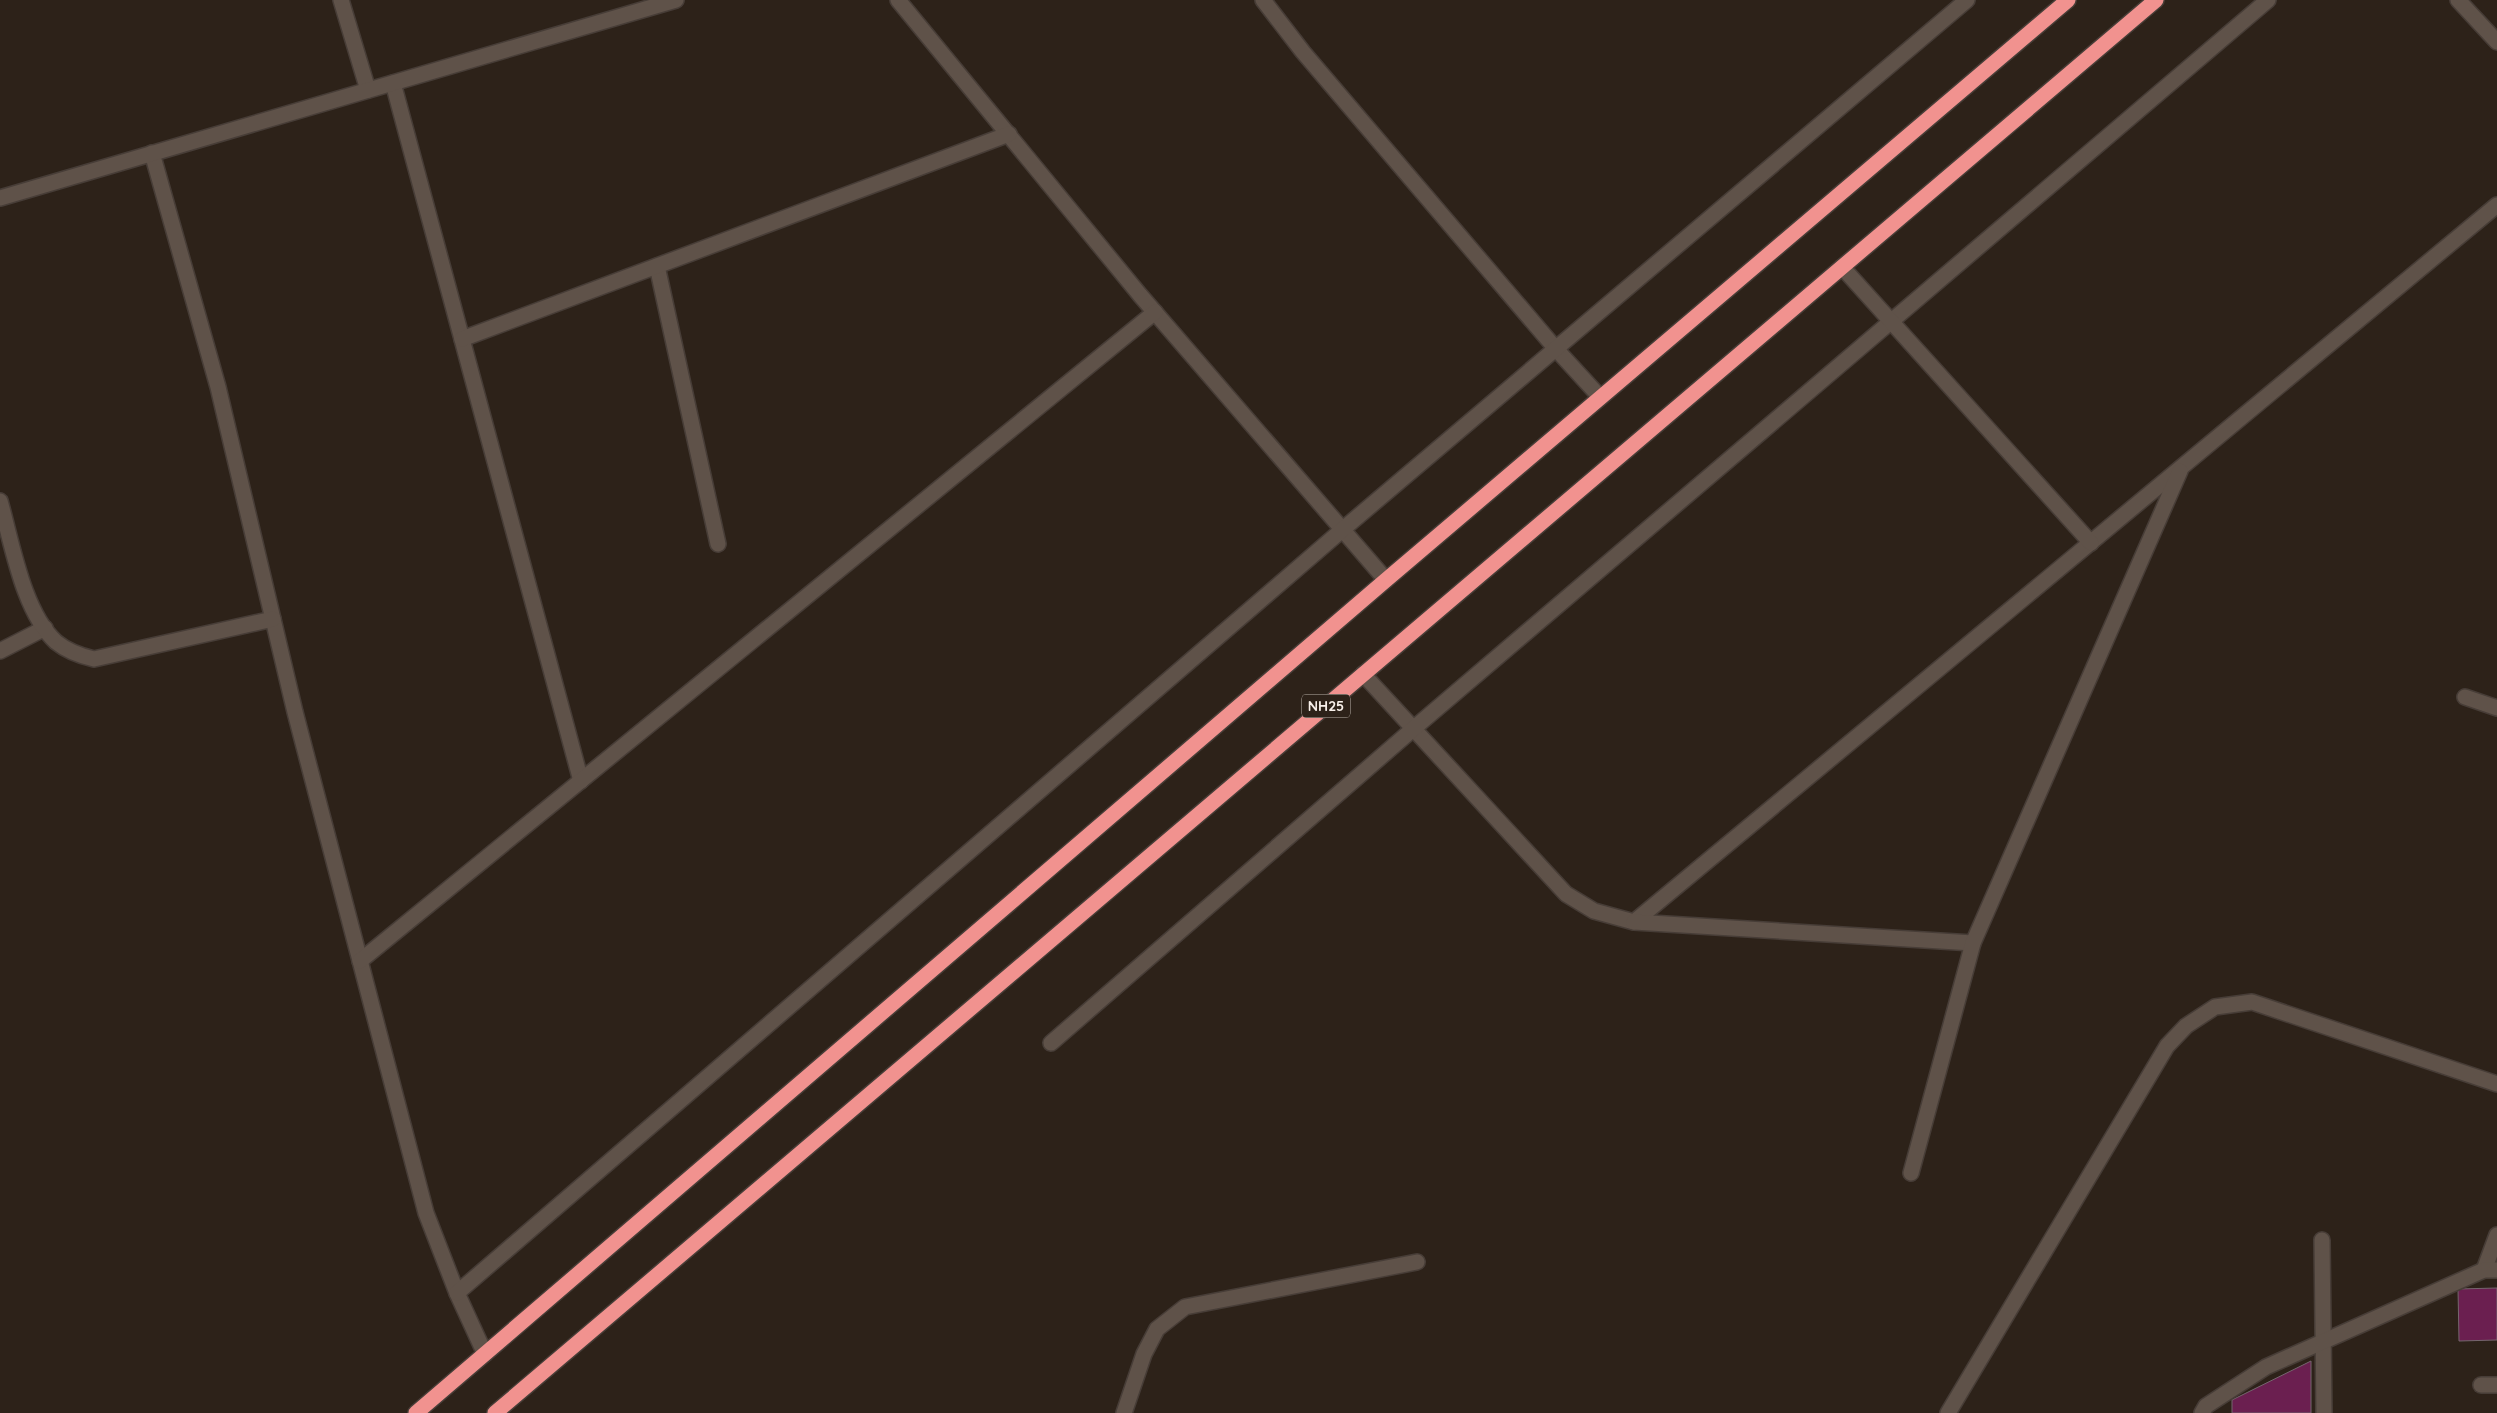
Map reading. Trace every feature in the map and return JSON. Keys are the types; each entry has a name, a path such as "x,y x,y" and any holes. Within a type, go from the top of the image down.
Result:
{"highway":[{"path":"416,1413 1386,580 2068,0"},
{"name":"NH25","path":"495,1413 2156,0"}],"street":[{"path":"341,0 368,90"},
{"path":"0,198 676,0"},
{"path":"898,0 1155,312 1386,580"},
{"path":"1263,0 1303,52 1556,349 1600,397"},
{"path":"457,1293 1342,530 1967,0"},
{"path":"1050,1043 1413,729 2268,0"},
{"path":"2458,0 2497,42"},
{"path":"393,83 581,781"},
{"path":"462,339 1009,134"},
{"path":"152,153 218,387 295,712 426,1213 457,1293 485,1354"},
{"path":"1634,922 2497,205"},
{"path":"657,266 718,544"},
{"path":"1842,267 2091,543"},
{"path":"360,961 1155,312"},
{"path":"1911,1173 1973,943 2182,467"},
{"path":"0,501 27,594 44,628 57,642 79,655 94,659 273,619"},
{"path":"0,651 44,628"},
{"path":"1363,674 1566,894 1594,911 1634,922 1973,943"},
{"path":"2465,697 2497,708"},
{"path":"1948,1413 2167,1046 2186,1026 2215,1007 2252,1002 2497,1084"},
{"path":"2202,1413 2206,1406 2266,1367 2491,1270 2497,1235"},
{"path":"2322,1240 2324,1413"},
{"path":"1124,1413 1144,1354 1158,1330 1185,1307 1417,1262"},
{"path":"2481,1384 2497,1384"}],"building":[{"path":"2497,1288 2497,1340 2459,1341 2458,1289"},
{"path":"2311,1361 2311,1413 2232,1413 2232,1400"}]}
